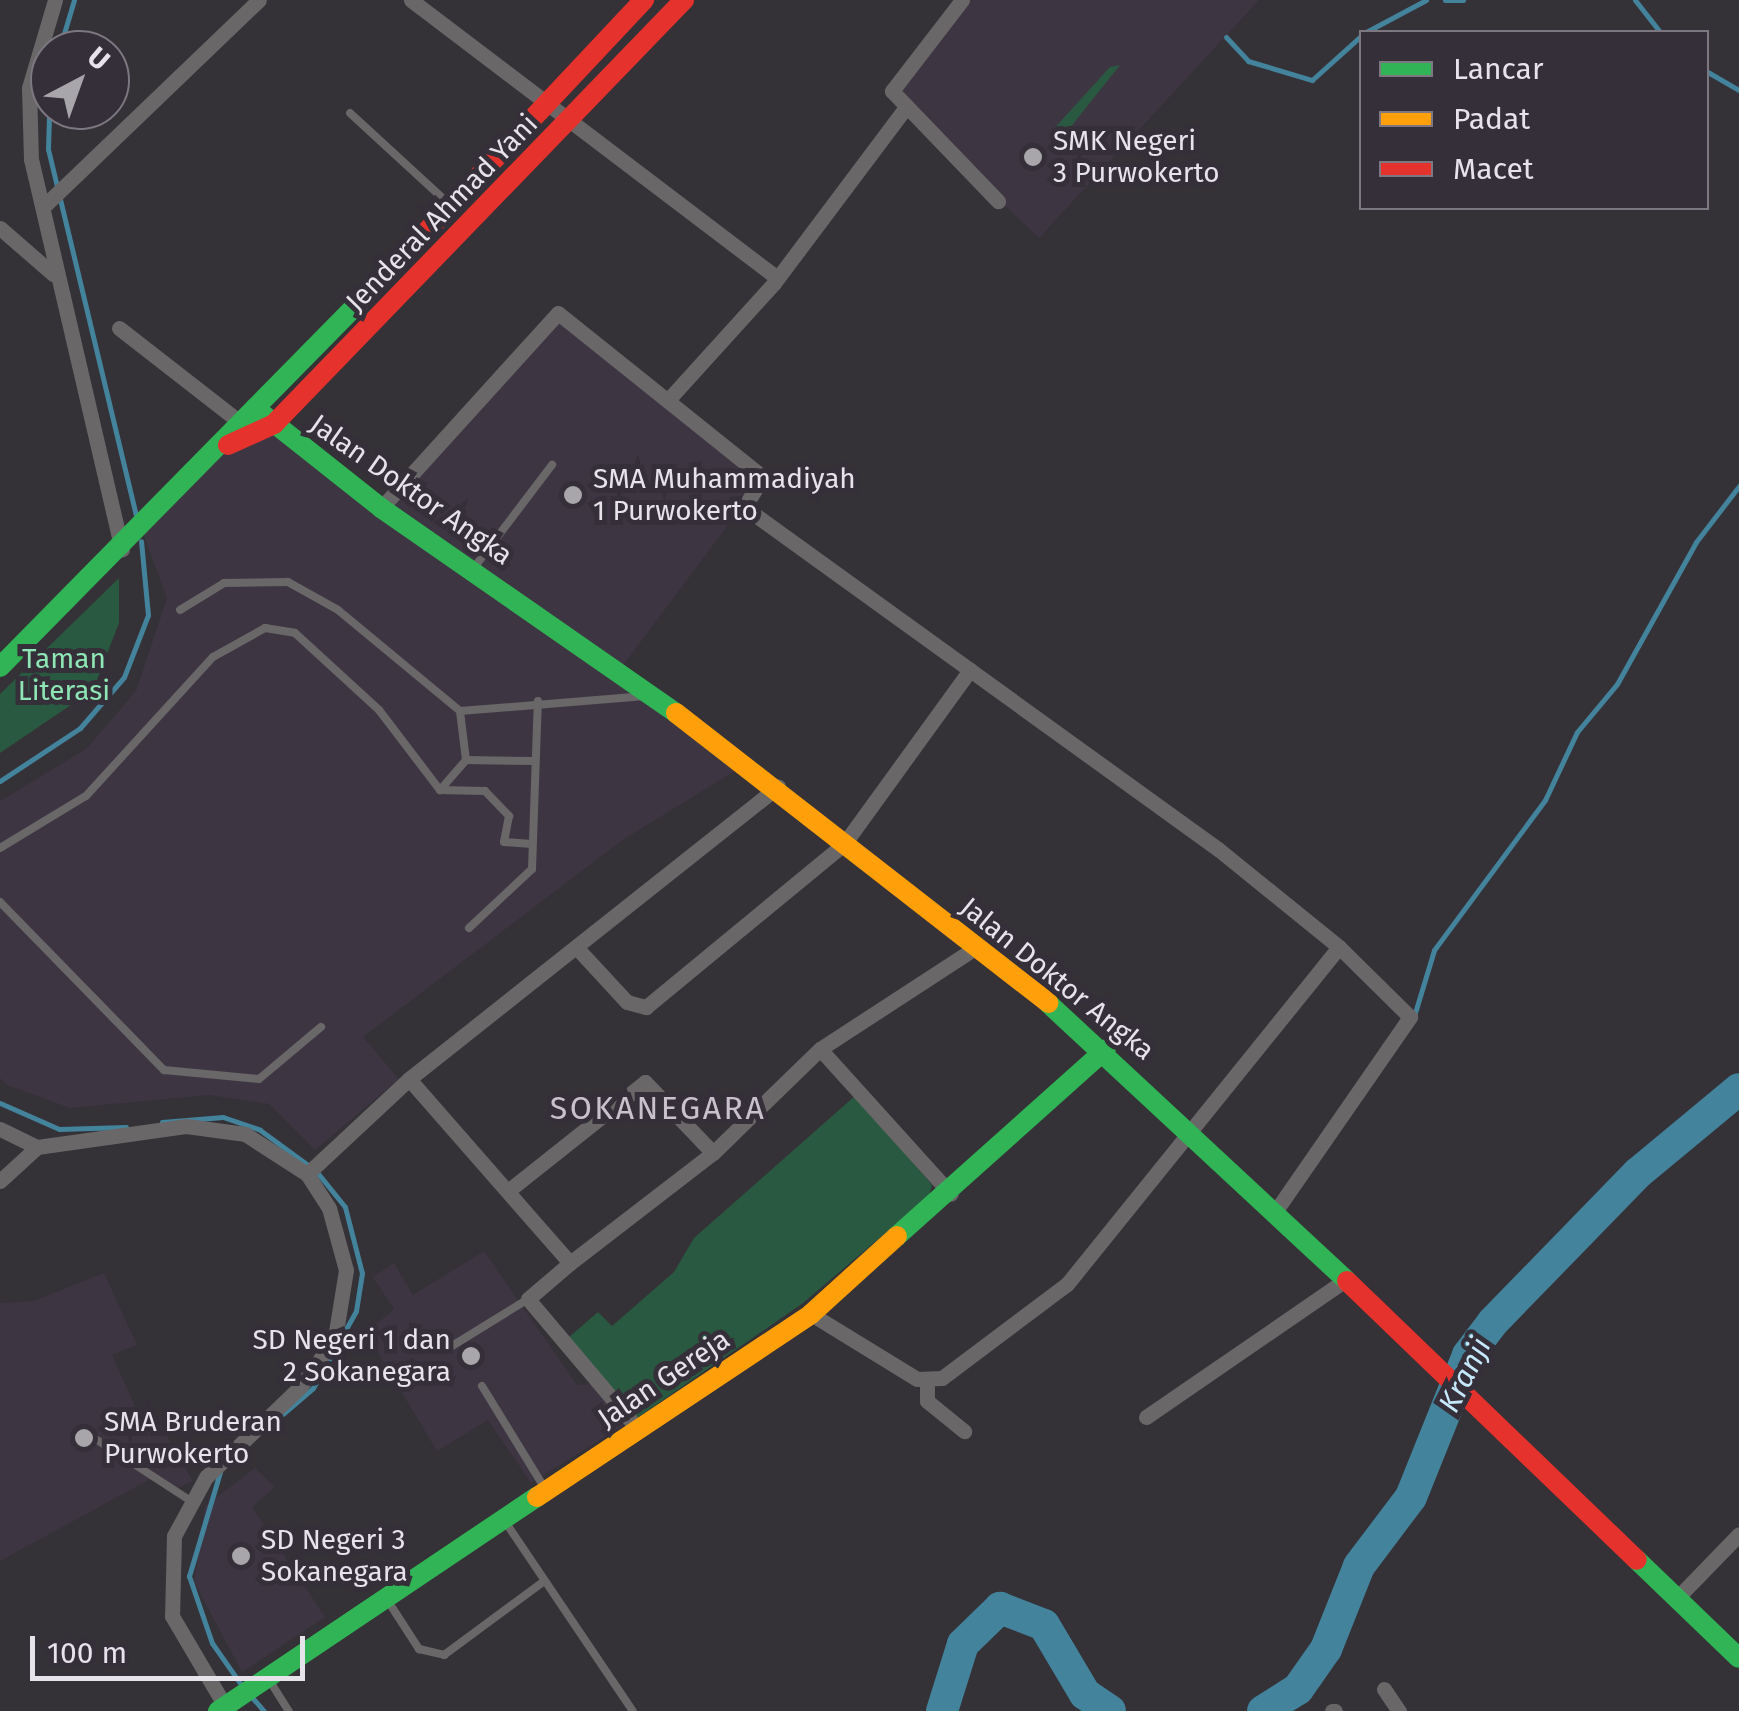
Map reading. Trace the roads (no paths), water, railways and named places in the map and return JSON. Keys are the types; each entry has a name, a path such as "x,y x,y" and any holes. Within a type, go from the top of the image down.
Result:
{"street":[{"path":"55,0 29,88 49,202 52,274 124,548"},
{"path":"49,202 259,0"},
{"path":"411,0 550,100 570,121 774,275"},
{"name":"Jenderal Ahmad Yani","path":"0,667 250,422 448,203 644,0"},
{"name":"Jenderal Ahmad Yani","path":"274,424 684,0"},
{"path":"962,0 892,90 904,111 998,201"},
{"path":"668,400 774,275 904,111"},
{"path":"0,228 52,274"},
{"path":"381,508 555,314 668,400 764,477 747,508 970,670 1339,948 1410,1017 1277,1209"},
{"path":"119,328 250,422"},
{"name":"Jalan Doktor Angka","path":"250,422 274,424 381,508 658,696 1106,1050 1195,1130 1402,1333 1538,1456 1736,1649"},
{"path":"576,947 641,1009 844,844 970,670"},
{"path":"314,1167 409,1079 778,787"},
{"path":"638,1429 528,1300 713,1153 820,1049 975,948"},
{"path":"927,1384 1051,1301 1195,1130 1339,948"},
{"path":"820,1049 951,1194"},
{"name":"Jalan Gereja","path":"227,1707 545,1489 811,1314 951,1194 1106,1050"},
{"path":"409,1079 570,1263"},
{"path":"508,1191 645,1082 713,1153"},
{"path":"0,1128 37,1147 212,1127 266,1144 314,1167 344,1256 335,1338 300,1387 191,1500 174,1536 168,1596 180,1640 227,1707"},
{"path":"0,1181 37,1147"},
{"path":"1146,1418 1347,1279"},
{"path":"811,1314 927,1384"},
{"path":"927,1384 927,1401 964,1430"},
{"path":"1678,1596 1739,1534"},
{"path":"1384,1689 1399,1711"}],"lane":[{"path":"350,113 448,203"},
{"path":"473,569 552,465"},
{"path":"180,610 224,583 288,582 338,610 460,712 466,760 440,790"},
{"path":"0,848 86,796 212,656 265,628 295,633 379,710 440,790"},
{"path":"460,712 538,701 658,696"},
{"path":"469,928 529,875 538,701"},
{"path":"466,760 534,761"},
{"path":"440,790 484,791 509,816 504,842 532,844"},
{"path":"0,902 164,1070 259,1079 321,1027"},
{"path":"452,1346 528,1300"},
{"path":"482,1386 545,1489"},
{"path":"97,1440 191,1500"},
{"path":"503,1519 633,1711"},
{"path":"385,1598 419,1649 444,1655 543,1582"},
{"path":"263,1682 289,1711"}],"waterway":[{"path":"65,30 74,0"},
{"path":"1370,30 1426,0"},
{"path":"1445,0 1463,0"},
{"path":"1635,0 1658,30"},
{"path":"1226,37 1248,61 1312,80 1359,38"},
{"path":"1709,73 1739,90"},
{"path":"49,130 48,149 138,525"},
{"path":"1414,1016 1434,950 1545,800 1577,732 1617,684 1696,542 1739,486"},
{"path":"0,781 80,728 124,677 148,615 141,541"},
{"name":"Kranji","path":"1263,1711 1298,1689 1326,1649 1359,1566 1411,1497 1468,1355 1493,1322 1638,1173 1739,1089"},
{"path":"0,1103 59,1129 126,1127"},
{"path":"162,1122 223,1117 260,1130 316,1171 345,1207 362,1273 356,1311 313,1388 271,1424"},
{"path":"220,1472 189,1576 212,1643 242,1686"},
{"name":"Kranji","path":"942,1711 963,1644 1000,1608 1044,1625 1085,1694 1110,1711"},
{"path":"250,1695 264,1711"}],"place":[{"name":"SMK Negeri 3 Purwokerto","path":"1033,157"},
{"name":"SMA Muhammadiyah 1 Purwokerto","path":"573,495"},
{"name":"SD Negeri 1 dan 2 Sokanegara","path":"471,1356"},
{"name":"SMA Bruderan Purwokerto","path":"84,1438"},
{"name":"SD Negeri 3 Sokanegara","path":"241,1556"}],"district":[{"name":"SOKANEGARA","path":"658,1108"}],"park label":[{"name":"Taman Literasi","path":"64,675"}]}
